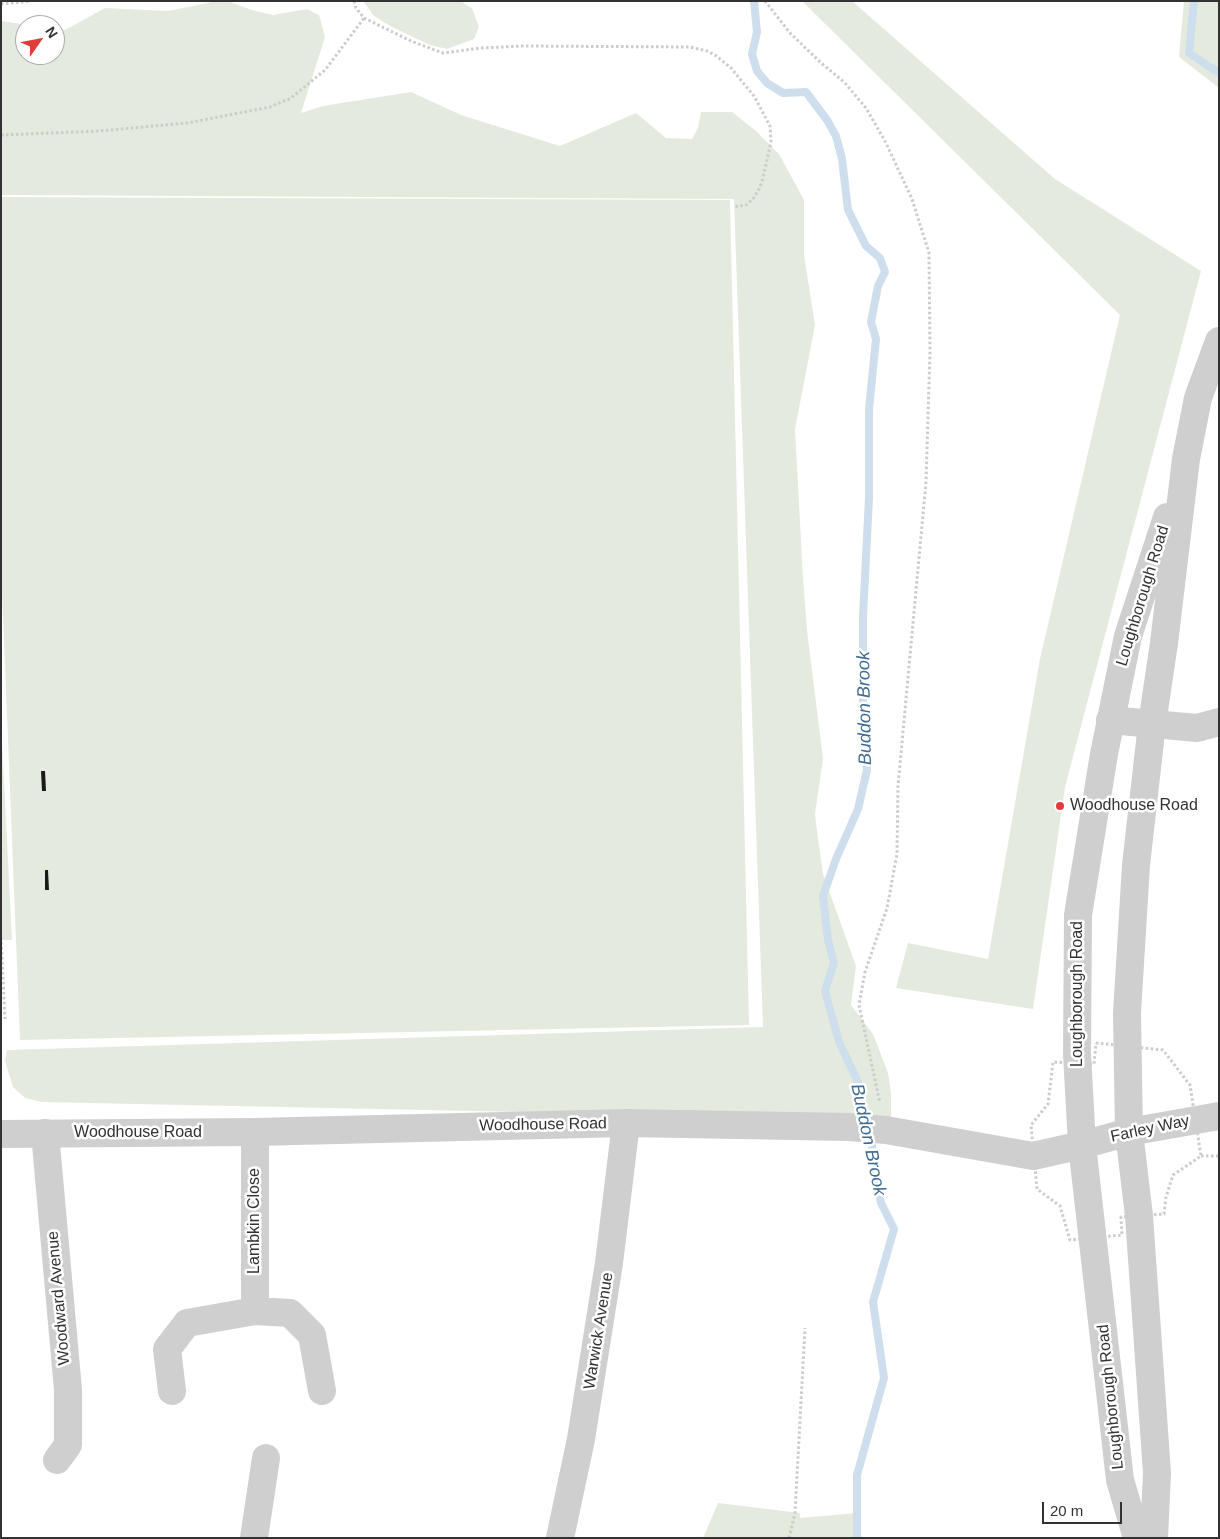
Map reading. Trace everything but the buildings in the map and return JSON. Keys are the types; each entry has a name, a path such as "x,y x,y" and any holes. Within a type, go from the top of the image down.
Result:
{"street":[{"name":"Loughborough Road","path":"1154,1538 1157,1472 1139,1216 1129,1132 1127,1013 1136,866 1186,459 1198,398 1219,341"},
{"name":"Loughborough Road","path":"1137,1538 1120,1480 1082,1145 1077,1054 1078,915 1110,720 1128,636 1186,459"},
{"path":"1110,720 1197,728 1219,722"},
{"name":"Farley Way","path":"1082,1145 1129,1132 1219,1116"},
{"name":"Woodhouse Road","path":"1,1134 255,1132 626,1123 849,1127 884,1130 1033,1156 1082,1145"},
{"name":"Warwick Avenue","path":"560,1538 582,1439 609,1263 626,1123"},
{"name":"Lambkin Close","path":"255,1132 255,1311"},
{"name":"Woodward Avenue","path":"45,1133 68,1390 68,1445 57,1460"},
{"path":"172,1391 167,1349 187,1322 255,1311 290,1313 312,1335 322,1391"},
{"path":"254,1538 266,1458"}],"path":[{"path":"1,4 30,1"},
{"path":"354,1 356,8 364,18 411,41 443,53 496,47 690,47 707,51 724,60 754,96 770,126 771,142 762,182 753,199 746,205 734,207"},
{"path":"765,1 790,33 844,82 866,108 886,143 912,199 928,253 930,351 926,482 898,786 897,854 888,908 865,972 859,1006 884,1130"},
{"path":"1,135 99,131 186,123 270,107 292,98 325,70 364,18"},
{"path":"1,937 5,1020"},
{"path":"1201,1156 1219,1156"},
{"path":"789,1538 794,1514 805,1328"}],"shaded area":[{"path":"363,1 464,1 463,3 472,8 479,27 474,39 447,49 430,45 392,27 374,16"},
{"path":"802,1 852,1 1055,179 1201,271 1065,787 1033,1009 896,988 908,943 988,959 1040,659 1120,315"},
{"path":"1184,1 1219,1 1219,88 1179,57"},
{"path":"212,2 230,2 273,15 307,9 319,15 325,37 301,113 323,106 411,92 461,115 560,146 636,113 666,138 692,139 698,128 701,112 732,112 756,131 779,154 804,200 804,255 815,325 795,429 807,630 823,759 815,814 823,874 856,966 851,1005 873,1034 888,1073 891,1093 891,1124 856,1119 41,1102 25,1098 13,1087 5,1061 7,1050 763,1027 734,199 1,195 1,21 15,23 15,65 65,65 65,30 105,8 168,11"},
{"path":"1,197 730,200 749,1025 20,1040 1,566"},
{"path":"1,721 12,940 1,940"},
{"path":"718,1503 800,1513 800,1518 857,1513 857,1538 703,1538"}],"waterway":[{"name":"Buddon Brook","path":"754,1 757,32 752,54 757,71 767,83 783,93 806,92 827,120 836,136 842,159 848,210 866,246 880,258 885,272 878,286 871,322 876,339 869,409 869,498 863,616 863,723 867,770 858,809 836,859 823,896 828,940 834,963 825,991 839,1042 858,1082 867,1123"},
{"path":"1194,1 1189,53 1219,73"},
{"name":"Buddon Brook","path":"857,1538 857,1475 884,1378 873,1302 894,1229 881,1203 870,1134"}],"place":[{"name":"Woodhouse Road","path":"1060,806"}]}
